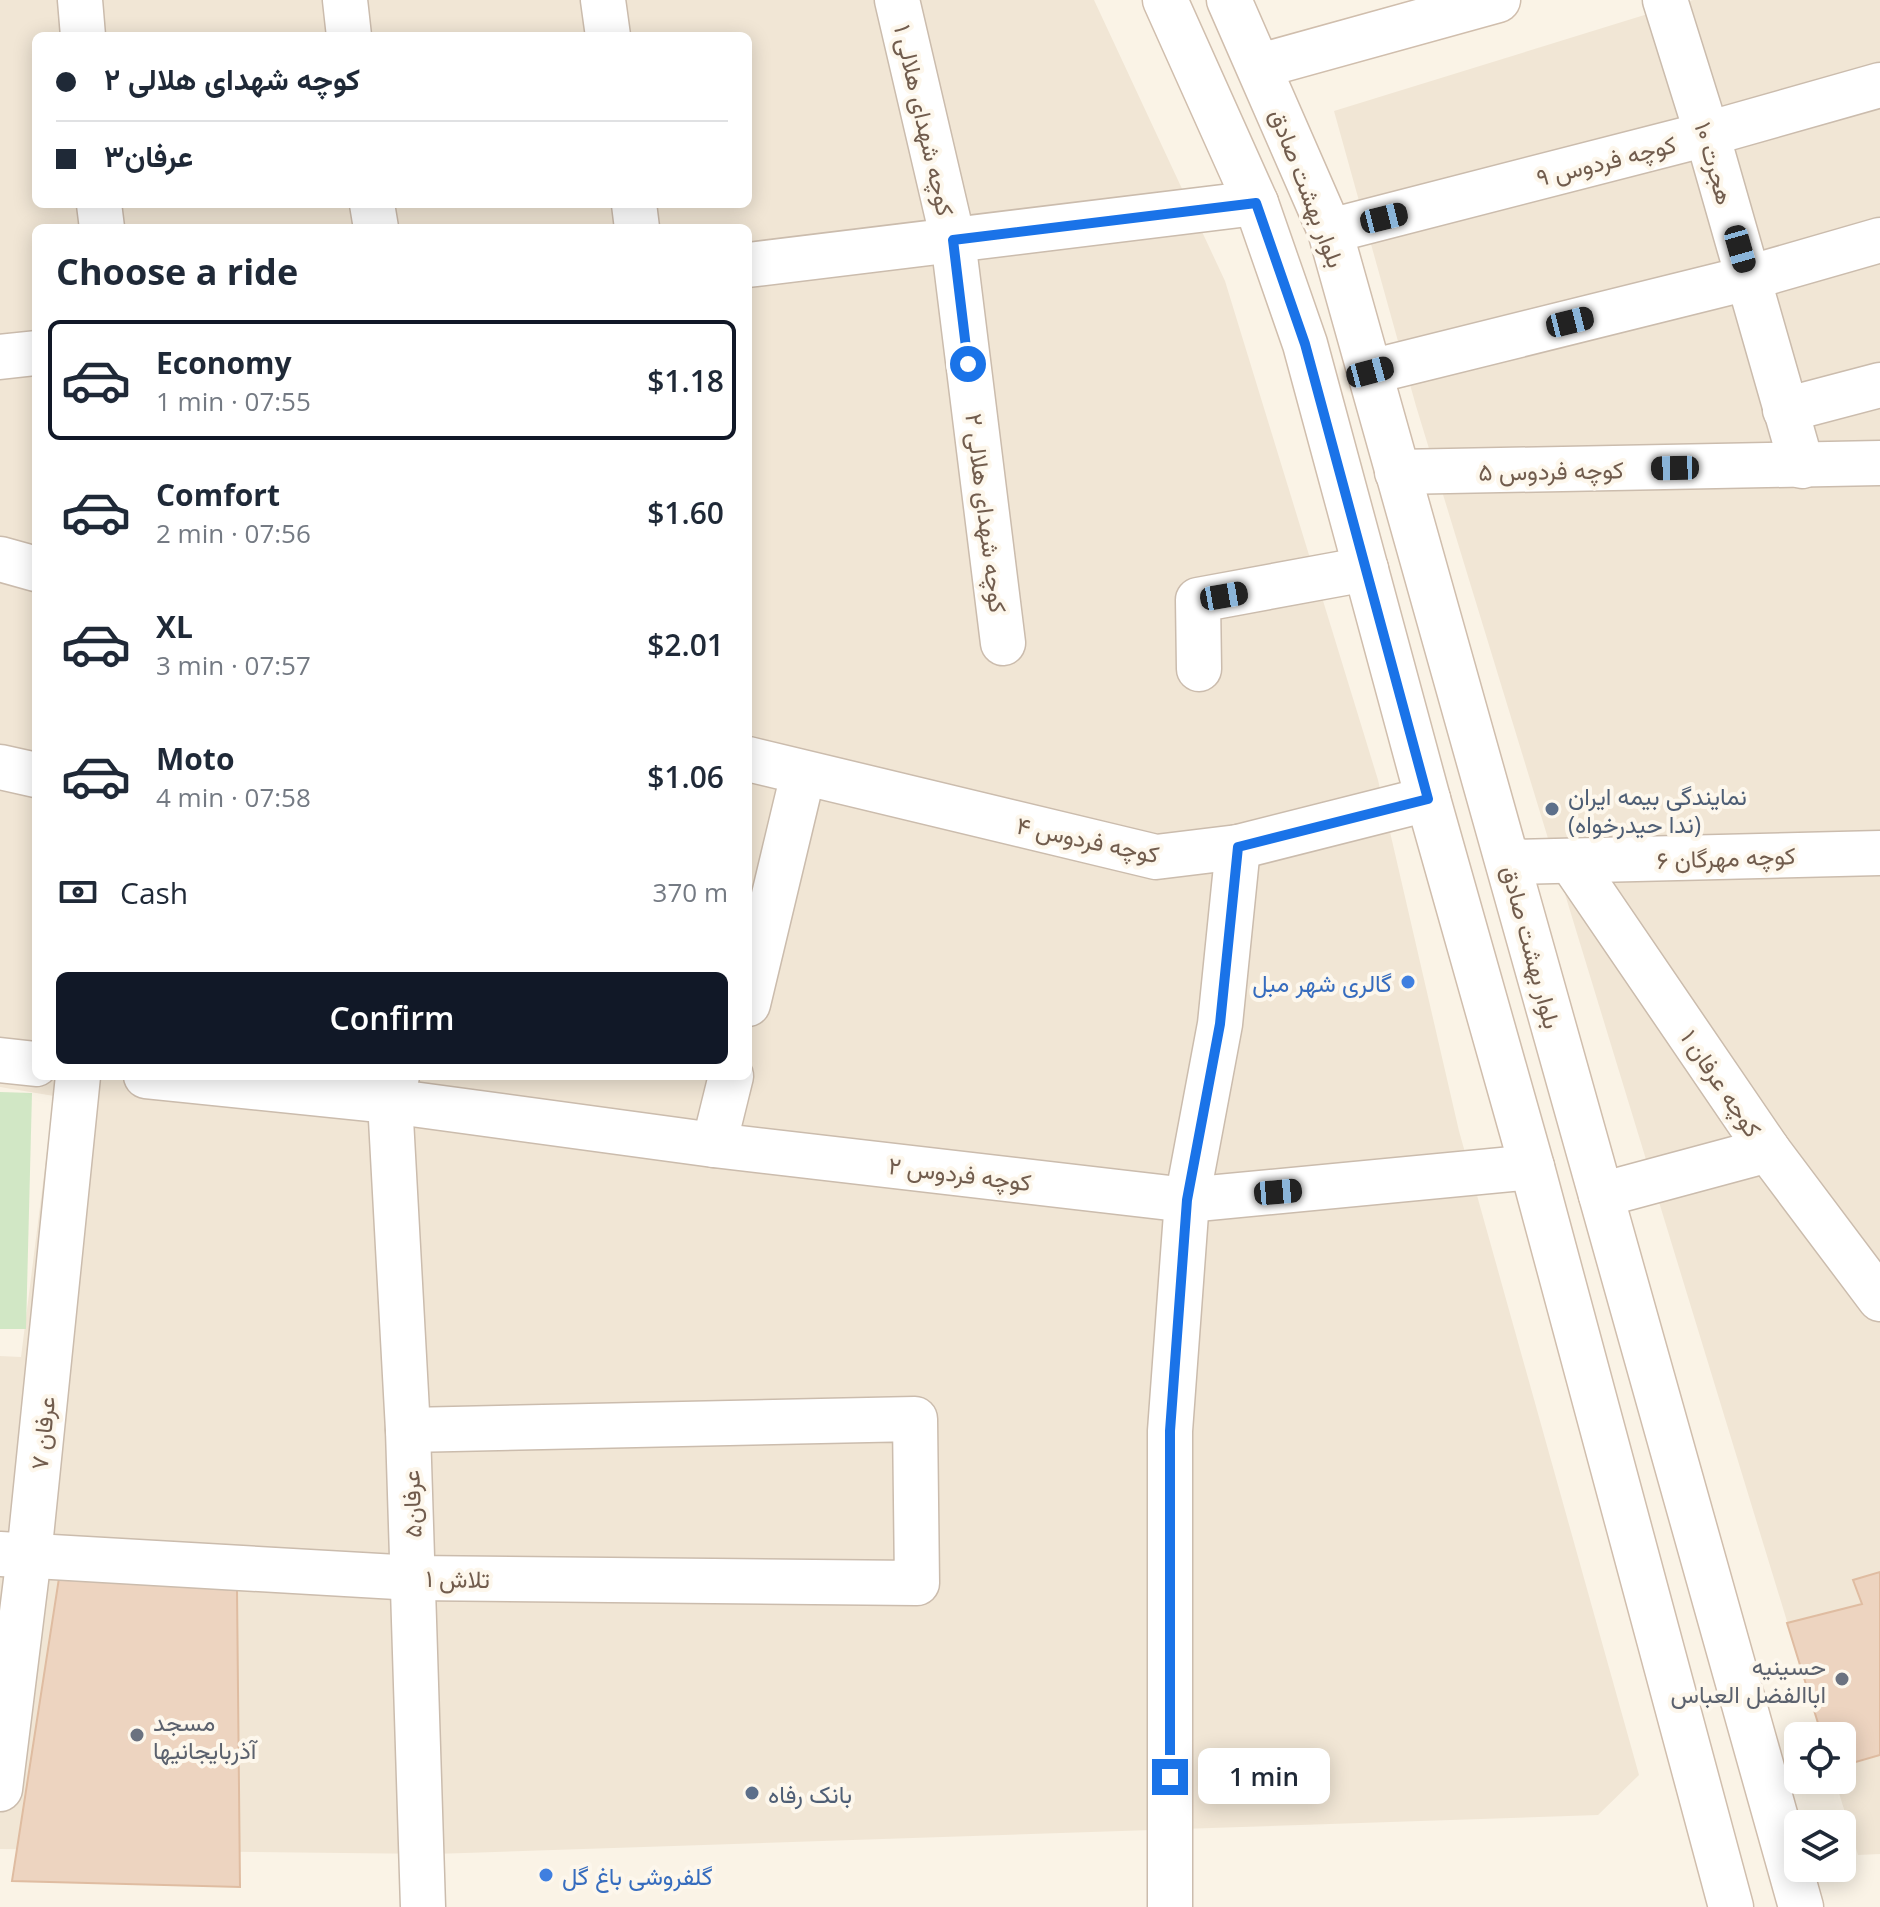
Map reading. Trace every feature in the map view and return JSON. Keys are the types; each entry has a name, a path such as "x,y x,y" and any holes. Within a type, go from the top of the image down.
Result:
{"street":[{"path":"80,0 83,32"},
{"path":"345,0 349,32"},
{"path":"603,0 607,32"},
{"name":"کوچه شهدای هلالی ۱","path":"897,0 953,240"},
{"path":"1165,0 1256,203 1305,344 1428,799 1532,1167 1731,1907"},
{"name":"بلوار بهشت صادق","path":"1229,0 1330,231 1801,1907"},
{"path":"1260,66 1498,0"},
{"name":"هجرت ۱۰","path":"1665,0 1707,134 1802,466"},
{"name":"کوچه فردوس ۹","path":"1330,231 1707,134 1880,85"},
{"path":"752,265 1256,203"},
{"name":"کوچه شهدای هلالی ۲","path":"953,240 1003,643"},
{"path":"1370,372 1748,278 1880,240"},
{"path":"0,357 32,353"},
{"path":"1785,410 1880,385"},
{"name":"کوچه فردوس ۵","path":"1397,472 1880,463"},
{"path":"0,559 32,568"},
{"path":"1199,669 1198,600 1366,569"},
{"name":"کوچه فردوس ۴","path":"752,760 1156,857 1238,847 1428,799"},
{"path":"0,767 32,774"},
{"path":"752,987 803,774"},
{"path":"1170,1907 1170,1431 1187,1200 1220,1024 1238,847"},
{"name":"کوچه مهرگان ۶","path":"1509,862 1880,853"},
{"name":"کوچه عرفان ۱","path":"1571,861 1768,1150 1873,1280"},
{"path":"0,1060 32,1064"},
{"name":"عرفان ۷","path":"0,1789 15,1555 77,1080"},
{"name":"کوچه فردوس ۲","path":"222,1080 394,1089 714,1145 1187,1200 1532,1167"},
{"path":"714,1145 730,1080"},
{"name":"عرفان۵","path":"394,1089 414,1578 423,1907"},
{"path":"1601,1195 1768,1150"},
{"path":"1585,1371 1646,1357"},
{"name":"تلاش ۱","path":"15,1555 414,1578 917,1583 915,1419 408,1430"}],"shaded area":[{"path":"0,0 1094,0 1225,281 1378,780 1459,1131 1639,1775 1598,1815 434,1854 0,1849 0,1356 21,1357 54,1096 0,1087"},
{"path":"1693,0 1880,0 1880,1854 1858,1855 1856,1810 1844,1810 1839,1794 1856,1794 1856,1722 1818,1722 1416,406 1334,111"}],"green space":[{"path":"0,1092 32,1093 26,1329 0,1329"}],"building":[{"name":"حسینیه اباالفضل العباس","path":"1880,1572 1880,1755 1856,1762 1856,1722 1818,1722 1787,1623 1862,1604 1853,1580"},
{"name":"مسجد آذربایجانیها","path":"59,1578 237,1590 240,1887 12,1881"}],"place":[{"name":"نمایندگی بیمه ایران (ندا حیدرخواه)","path":"1552,809"},
{"name":"گالری شهر مبل","path":"1408,982"},
{"name":"حسینیه اباالفضل العباس","path":"1842,1679"},
{"name":"مسجد آذربایجانیها","path":"137,1735"},
{"name":"بانک رفاه","path":"752,1793"},
{"name":"گلفروشی باغ گل","path":"546,1875"}],"route":[{"path":"968,364 953,240 1256,203 1305,344 1428,799 1238,847 1220,1024 1187,1200 1170,1431 1170,1777"}]}
